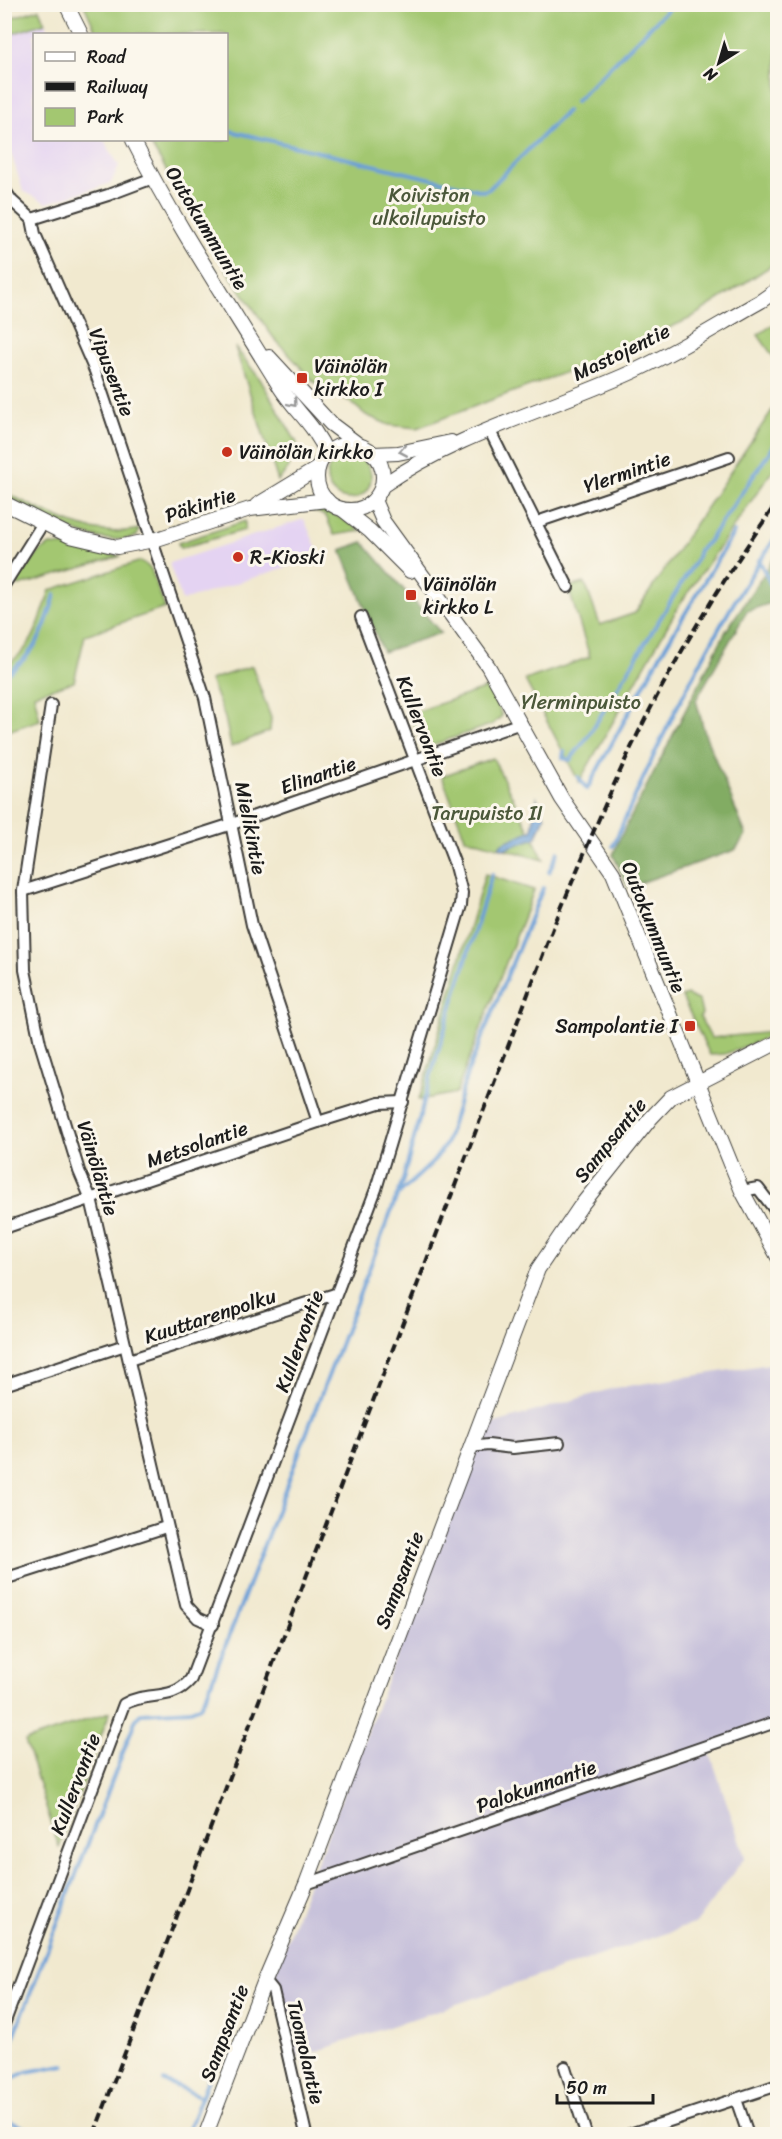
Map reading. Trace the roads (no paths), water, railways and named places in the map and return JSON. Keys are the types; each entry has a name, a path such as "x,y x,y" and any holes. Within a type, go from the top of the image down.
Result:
{"street":[{"path":"66,4 80,33"},
{"name":"Outokummuntie","path":"134,141 153,178 282,390 318,433 327,454"},
{"path":"4,189 12,201 32,219 153,178"},
{"name":"Vipusentie","path":"32,219 35,234 95,371 157,539"},
{"name":"Mastojentie","path":"382,486 404,470 474,437 632,372 762,301 777,289"},
{"name":"Outokummuntie","path":"250,336 331,424 359,445"},
{"path":"490,431 568,587"},
{"name":"Mastojentie","path":"374,454 398,453 474,437"},
{"path":"342,445 359,445 374,454 382,468 382,486 374,500 359,509 342,509 327,500 318,486 318,468 327,454 342,445"},
{"name":"Ylermintie","path":"537,522 729,457"},
{"name":"Päkintie","path":"250,509 318,468"},
{"name":"Päkintie","path":"4,503 80,539 117,547 157,539 250,509 327,500"},
{"name":"Outokummuntie","path":"374,500 383,521 488,666 562,799 613,873 742,1191 777,1257"},
{"name":"Outokummuntie","path":"342,509 370,531 440,600"},
{"path":"4,585 43,523"},
{"name":"Mielikintie","path":"157,539 205,698 252,925 318,1122"},
{"name":"Kullervontie","path":"4,2024 124,1704 135,1698 170,1694 182,1690 191,1679 213,1625 376,1189 462,893 416,760 361,617"},
{"name":"Väinöläntie","path":"51,705 23,891 25,970 38,1032 79,1171 91,1199 186,1605 198,1618 213,1625"},
{"name":"Elinantie","path":"23,891 231,824 521,723"},
{"name":"Sampsantie","path":"206,2134 265,1980 306,1884 538,1269 580,1207 651,1118 671,1097 696,1082 777,1042"},
{"name":"Metsolantie","path":"4,1228 318,1122 380,1103 403,1102"},
{"path":"742,1191 758,1188 777,1214"},
{"name":"Kuuttarenpolku","path":"129,1360 335,1294"},
{"path":"4,1385 125,1345"},
{"path":"470,1447 488,1445 513,1448 559,1443"},
{"path":"4,1579 166,1527"},
{"name":"Palokunnantie","path":"306,1884 770,1724 777,1725"},
{"name":"Tuomolantie","path":"265,1980 273,1990 306,2134"},
{"path":"565,2067 586,2134"},
{"path":"630,2134 777,2085"},
{"path":"736,2098 748,2134"}],"water":[{"path":"537,798 545,817 536,838 504,849 499,847 502,843 532,830"}],"waterway":[{"path":"576,101 673,4"},
{"path":"228,130 483,191 489,189 567,111"},
{"path":"564,751 563,758 570,760 587,738 696,560 699,550 708,542 778,440"},
{"path":"578,777 587,789 662,652 734,532"},
{"path":"613,846 688,686 731,608 778,534"},
{"path":"759,560 778,599"},
{"path":"4,676 24,659 38,641 55,595"},
{"path":"549,872 558,852"},
{"path":"4,2062 135,1721 141,1713 191,1710 200,1706 207,1694 403,1180 432,1071 492,874"},
{"path":"398,1195 433,1162 446,1144 467,1074 543,888"},
{"path":"187,2134 238,2001"},
{"path":"4,2082 26,2072 64,2065"},
{"path":"164,2081 202,2097"},
{"path":"4,2119 39,2134"}],"railway":[{"path":"94,2134 580,862 620,771 664,683 718,590 778,501"}],"place":[{"name":"Väinölän kirkko I","path":"302,378"},
{"name":"Väinölän kirkko","path":"227,452"},
{"name":"R-Kioski","path":"238,557"},
{"name":"Väinölän kirkko L","path":"411,595"},
{"name":"Sampolantie I","path":"690,1026"}],"park label":[{"name":"Koiviston ulkoilupuisto","path":"429,206"},
{"name":"Ylerminpuisto","path":"581,702"},
{"name":"Tarupuisto II","path":"487,813"}]}
